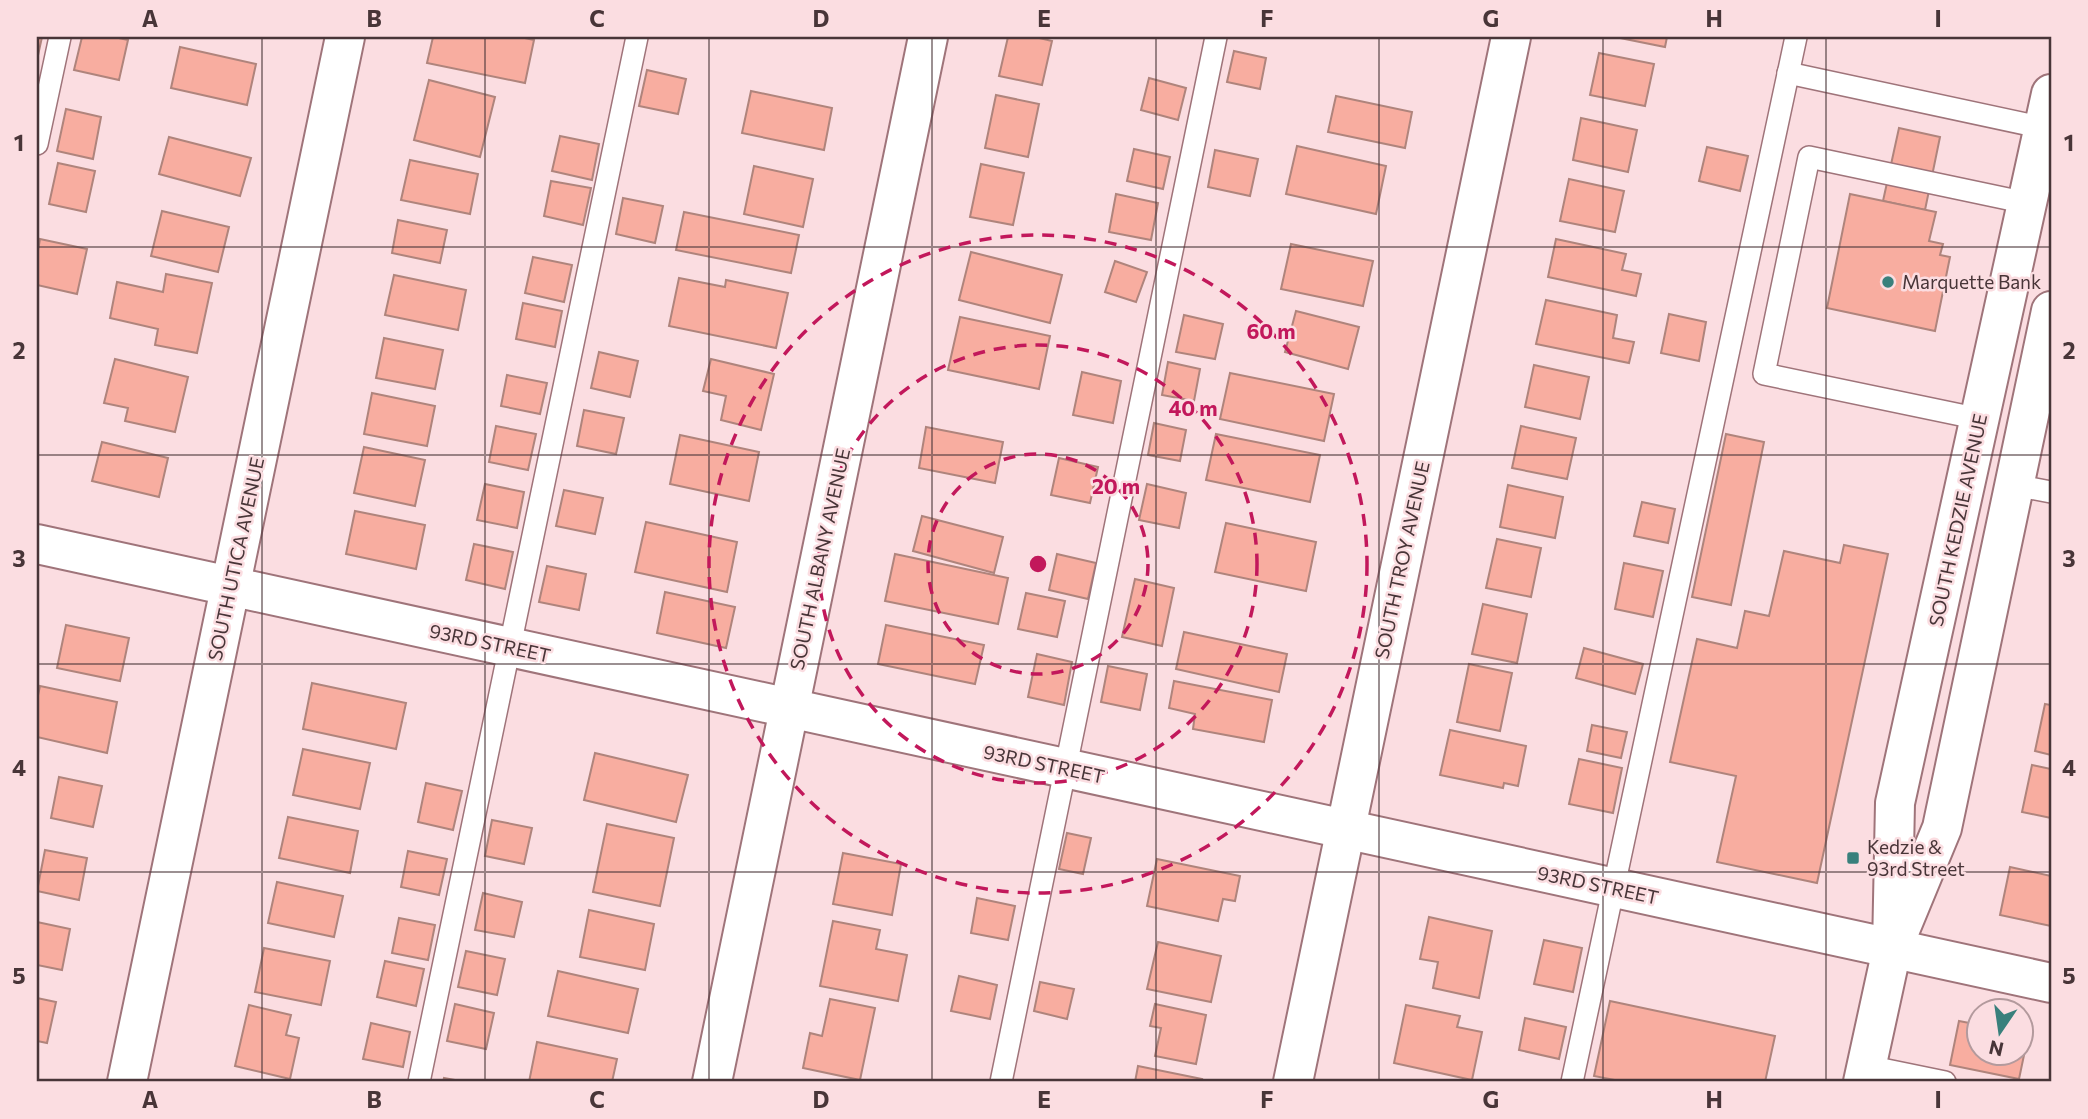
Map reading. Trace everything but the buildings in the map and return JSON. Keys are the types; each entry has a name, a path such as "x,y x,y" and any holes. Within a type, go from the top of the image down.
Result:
{"street":[{"name":"SOUTH UTICA AVENUE","path":"127,1082 345,37"},
{"name":"SOUTH ALBANY AVENUE","path":"712,1082 928,37"},
{"name":"SOUTH TROY AVENUE","path":"1293,1082 1511,37"},
{"name":"SOUTH KEDZIE AVENUE","path":"1892,949 1895,803 2047,111"},
{"name":"SOUTH KEDZIE AVENUE","path":"1865,1074 1892,949 1942,828 2051,311"},
{"name":"93RD STREET","path":"37,544 2051,983"}],"lane":[{"path":"37,144 60,37"},
{"path":"419,1082 637,37"},
{"path":"1001,1082 1216,37"},
{"path":"1572,1082 1796,37"},
{"path":"1788,73 2047,111"},
{"path":"1980,419 1764,374 1809,157 2027,203"},
{"path":"2014,485 2051,492"},
{"path":"1865,1074 1945,1082"}],"place":[{"name":"Marquette Bank","path":"1888,282"},
{"name":"Kedzie & 93rd Street","path":"1853,858"}]}
